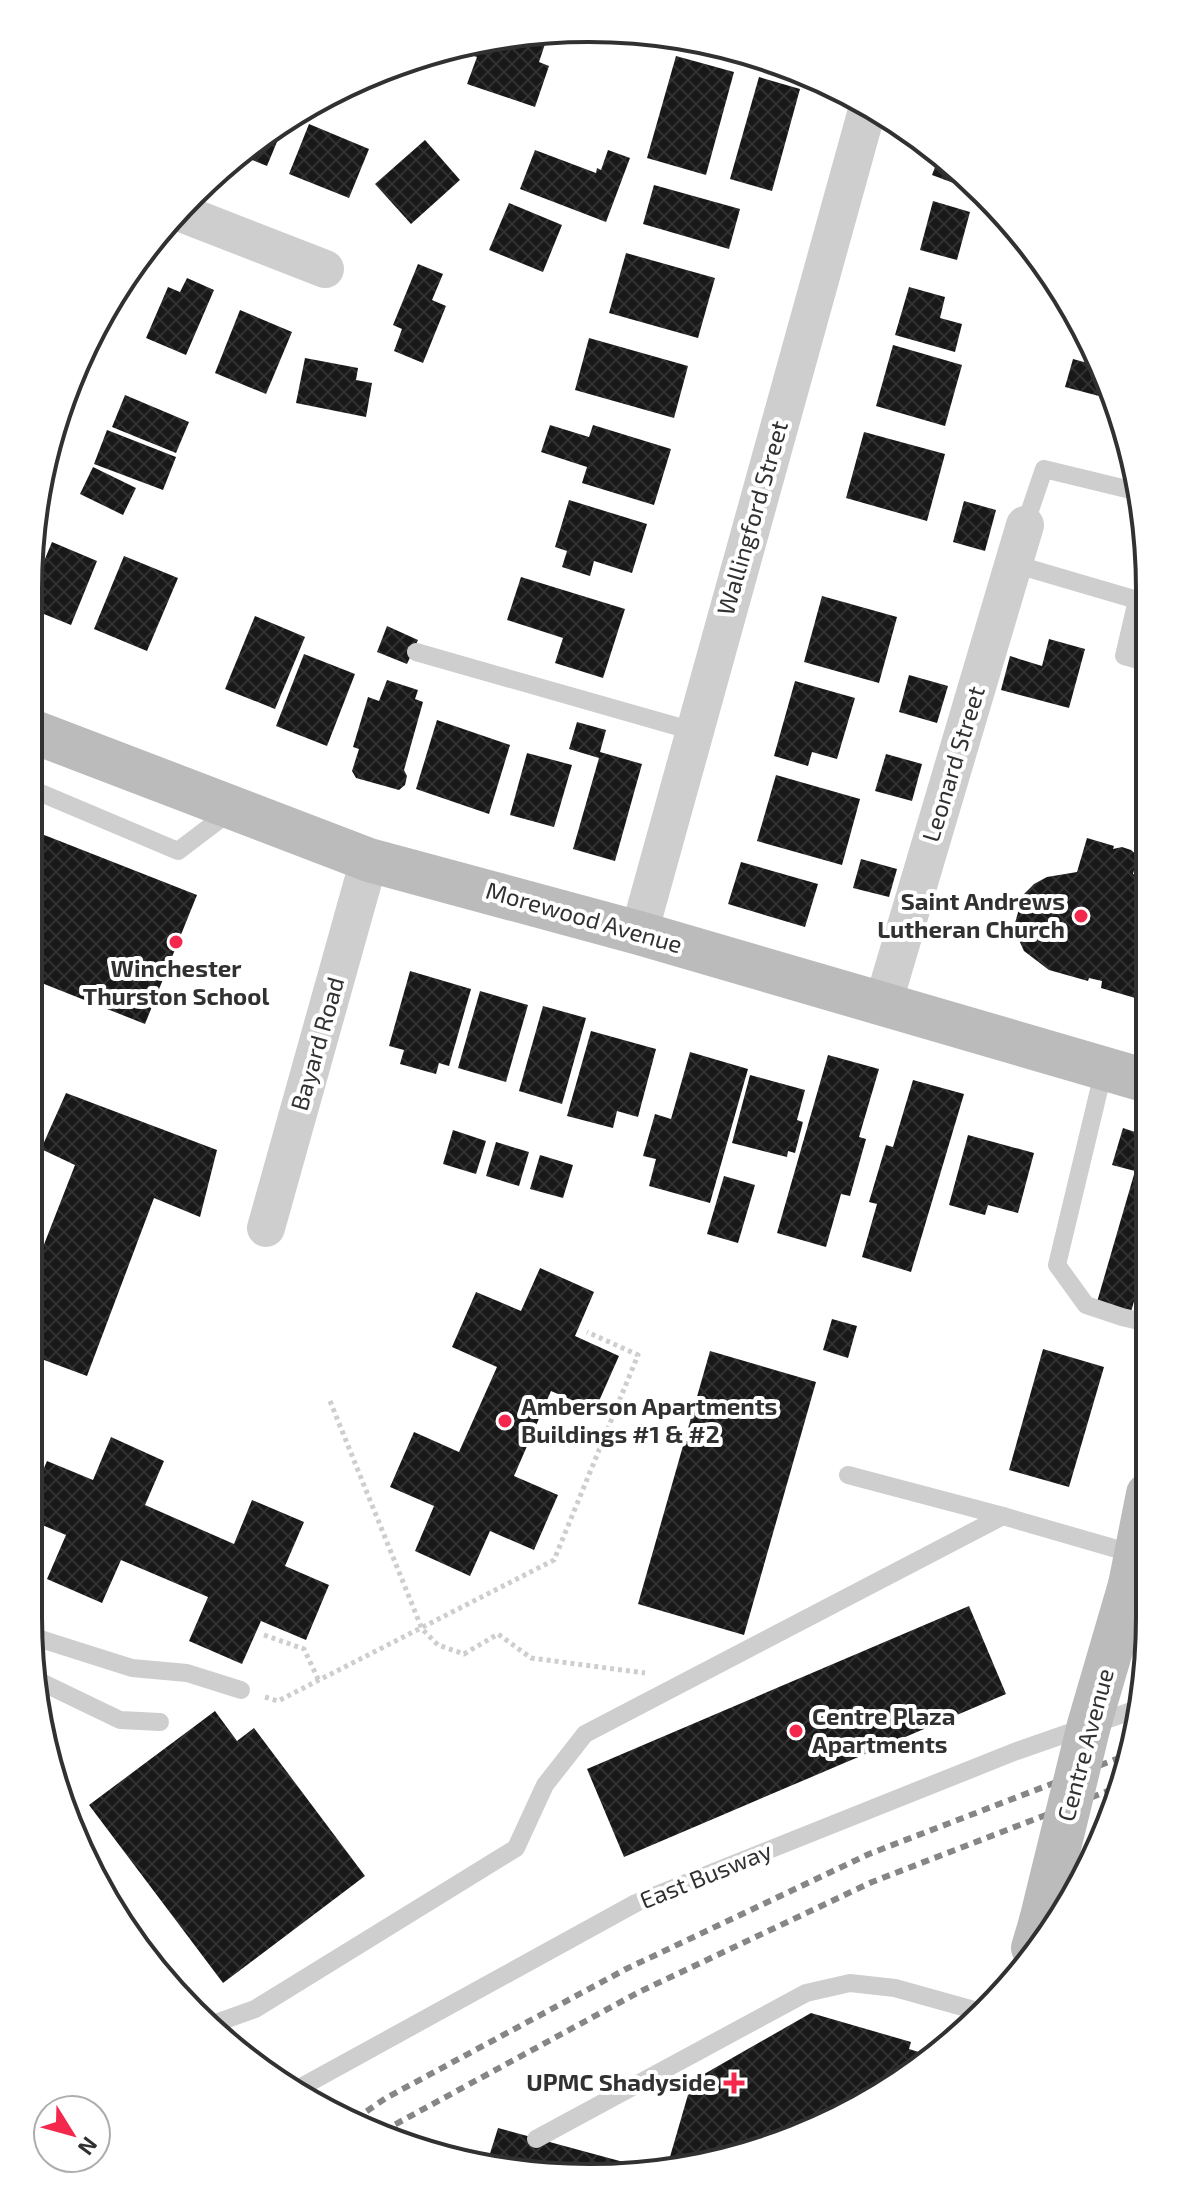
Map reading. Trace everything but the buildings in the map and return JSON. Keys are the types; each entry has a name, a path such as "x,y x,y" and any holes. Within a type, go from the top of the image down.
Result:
{"main road":[{"name":"Morewood Avenue","path":"42,735 369,860 639,933 1136,1078"},
{"name":"Centre Avenue","path":"1039,1928 1136,1550"}],"street":[{"name":"Wallingford Street","path":"639,933 865,117"},
{"path":"189,216 325,269"},
{"name":"Leonard Street","path":"883,1004 1025,525"},
{"name":"Bayard Road","path":"266,1228 369,860"}],"lane":[{"path":"1025,525 1044,469 1126,489"},
{"path":"1014,564 1136,600"},
{"path":"1136,604 1124,656 1136,659"},
{"path":"416,652 693,731"},
{"path":"42,793 178,851 234,809"},
{"path":"1104,1069 1057,1265 1086,1305 1136,1320"},
{"path":"848,1475 1003,1516 1132,1569"},
{"path":"221,2021 255,2009 516,1848 545,1785 585,1734 1003,1516"},
{"path":"43,1640 132,1668 187,1673 241,1690"},
{"path":"47,1685 120,1720 160,1722"},
{"name":"East Busway","path":"305,2085 636,1903 1014,1752 1127,1713"},
{"path":"536,2139 806,1993 850,1983 895,1988 971,2009"}],"path":[{"path":"241,1690 278,1701 554,1560 638,1355 587,1332"},
{"path":"330,1401 422,1629 438,1645 464,1654 498,1634 531,1658 689,1679"},
{"path":"264,1635 304,1649 319,1681"}],"railway":[{"path":"362,2114 386,2098 626,1969 869,1854 1117,1759"},
{"path":"391,2126 639,1992 872,1882 1108,1791"}],"place":[{"name":"Saint Andrews Lutheran Church","path":"1081,916"},
{"name":"Winchester Thurston School","path":"176,942"},
{"name":"Amberson Apartments Buildings #1 & #2","path":"505,1421"},
{"name":"Centre Plaza Apartments","path":"796,1731"},
{"name":"UPMC Shadyside","path":"734,2083"}]}
